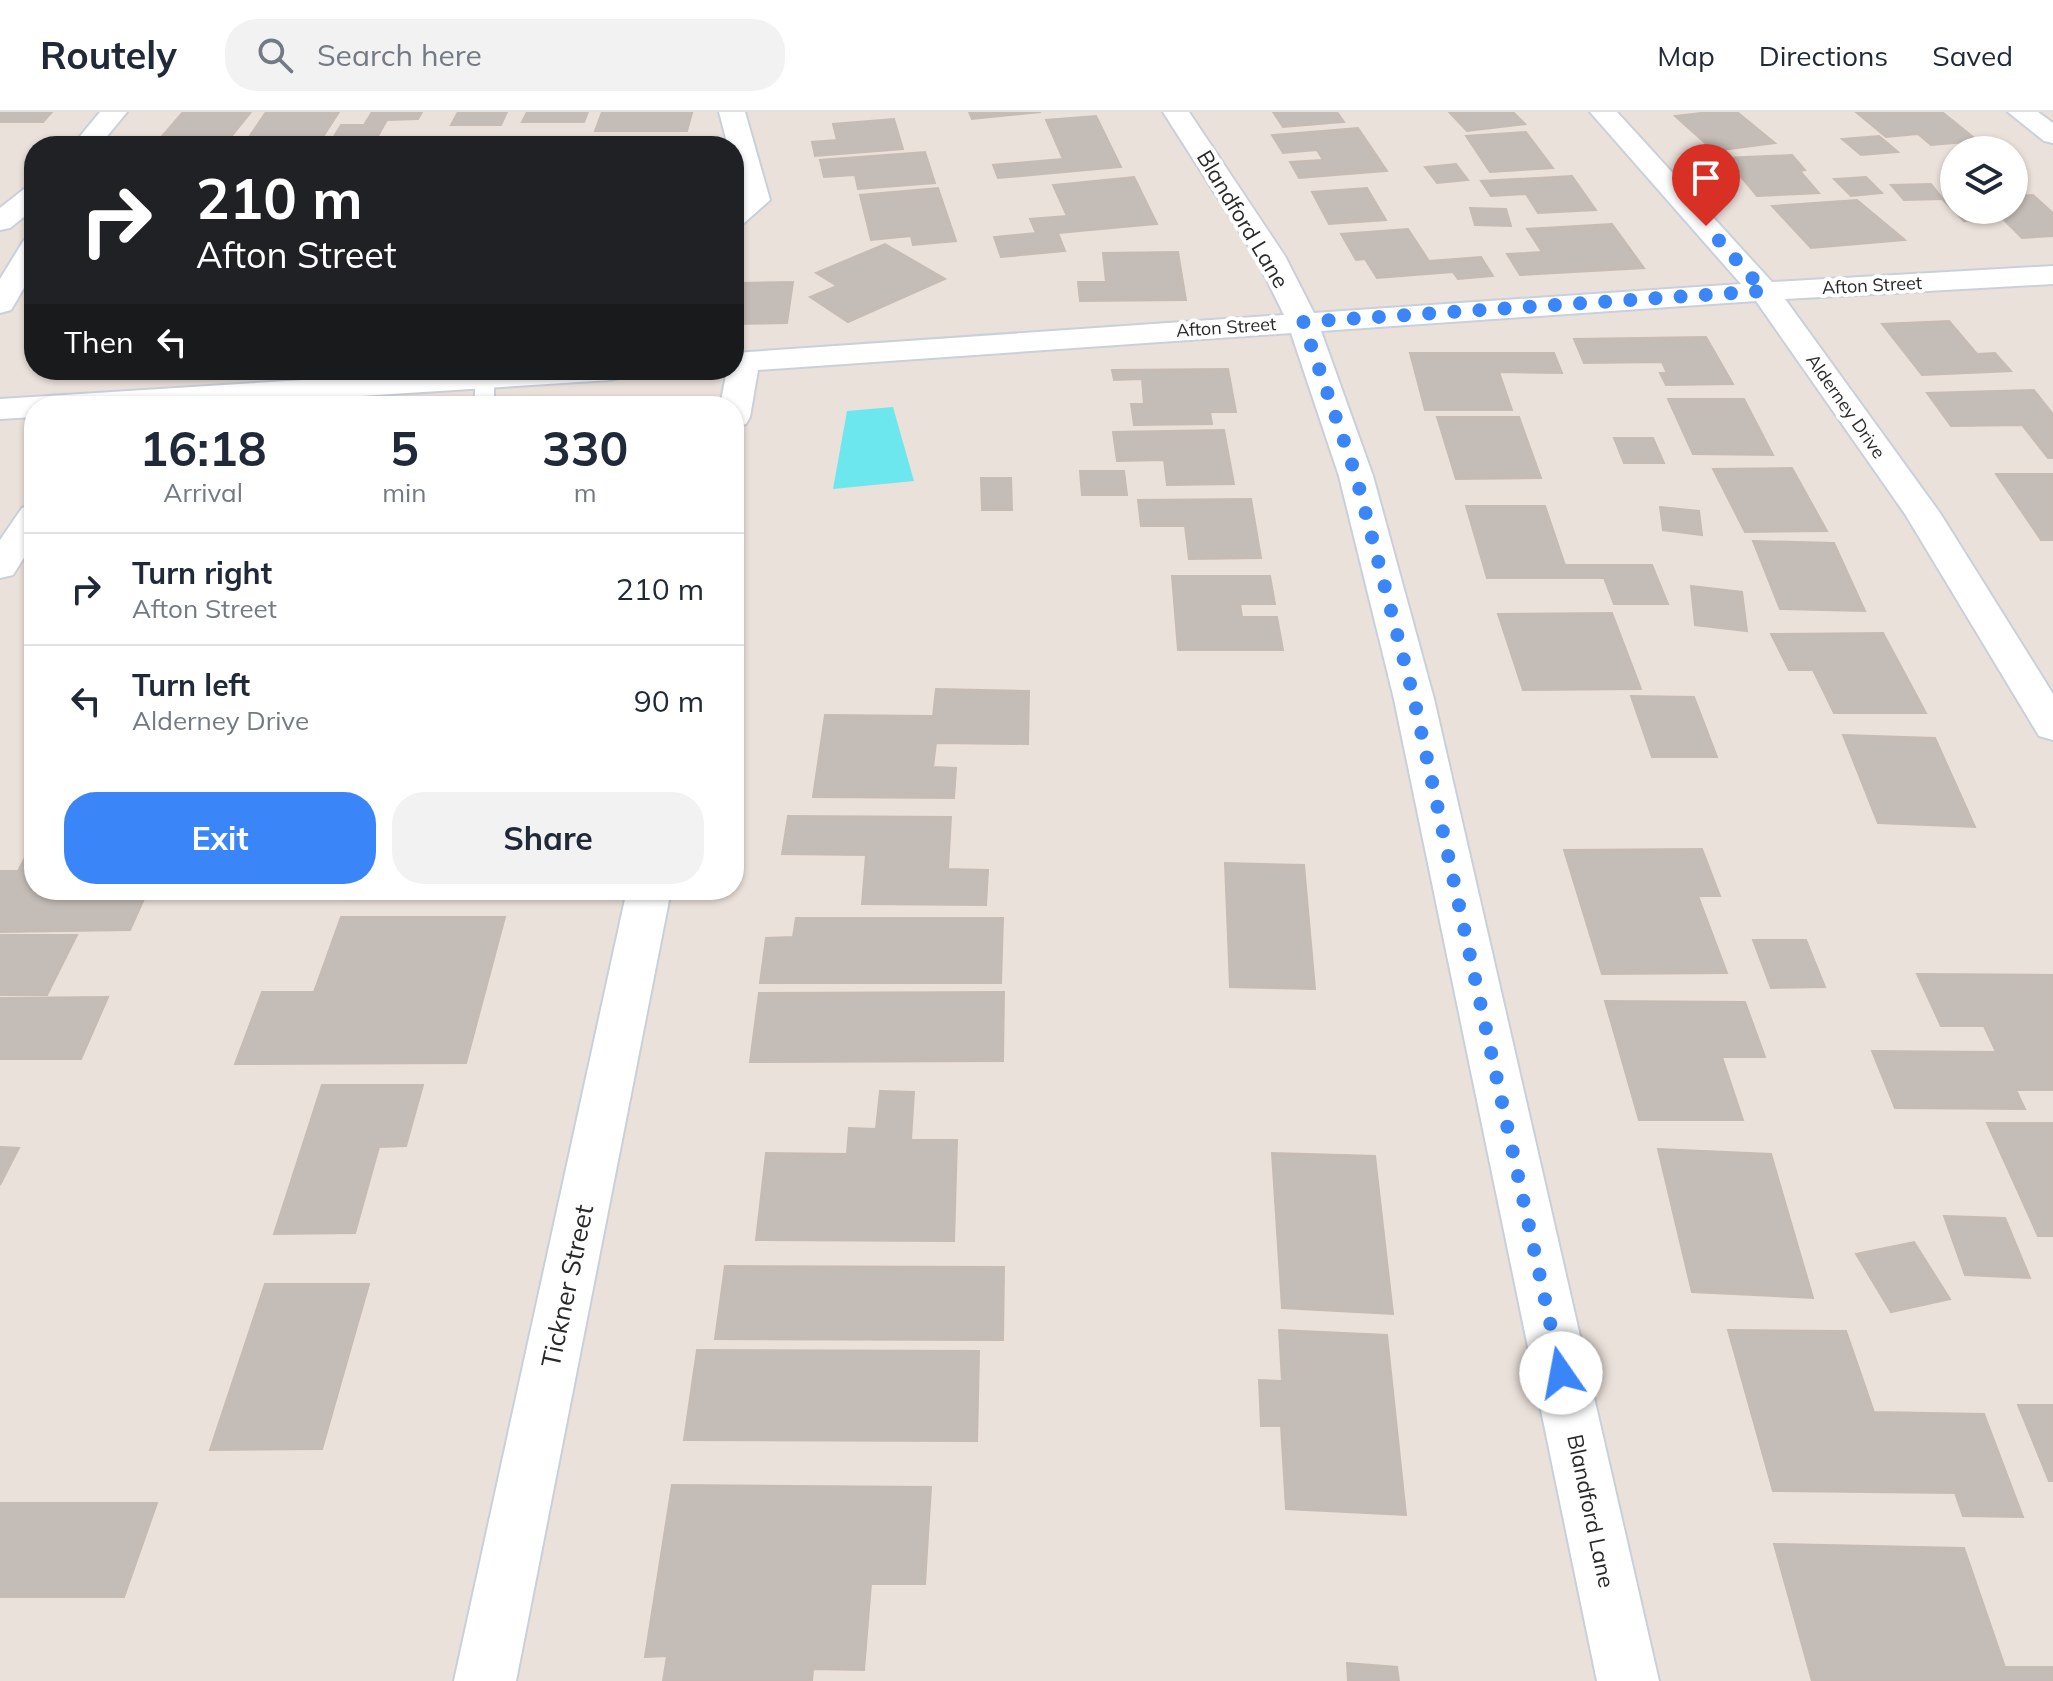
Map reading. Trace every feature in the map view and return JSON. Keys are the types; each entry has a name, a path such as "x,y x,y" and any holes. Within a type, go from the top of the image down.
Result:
{"street":[{"path":"94,136 114,112"},
{"path":"732,112 739,136"},
{"name":"Blandford Lane","path":"1176,112 1270,256 1303,322 1356,476 1414,699 1628,1681"},
{"name":"Alderney Drive","path":"1603,112 1764,291 1922,513 2053,726"},
{"path":"2021,112 2053,135"},
{"path":"744,156 756,200 744,209"},
{"path":"0,222 24,203"},
{"path":"0,304 23,259"},
{"name":"Afton Street","path":"744,361 1764,291 2053,275"},
{"path":"358,396 484,392 553,380"},
{"path":"0,409 24,408"},
{"path":"0,567 24,530"},
{"name":"Tickner Street","path":"485,1681 647,900"}],"water":[{"path":"893,407 914,481 833,489 847,411"}],"building":[{"path":"0,112 52,112 43,122 0,122"},
{"path":"183,112 251,112 232,136 162,136"},
{"path":"266,112 339,112 324,136 250,136"},
{"path":"372,112 422,112 418,119 387,120 378,136 334,136 341,125 364,125"},
{"path":"458,112 507,112 501,125 451,125"},
{"path":"527,112 588,112 584,122 522,122"},
{"path":"602,112 692,113 687,131 595,131"},
{"path":"969,112 1041,112 972,119"},
{"path":"1273,112 1337,112 1344,122 1283,127"},
{"path":"1449,112 1513,112 1525,124 1467,131"},
{"path":"1737,112 1775,143 1714,151 1675,116"},
{"path":"1942,112 1972,136 1940,136 1940,144 1931,145 1918,134 1886,137 1857,113"},
{"path":"1096,116 1121,167 998,178 993,165 1063,159 1046,120"},
{"path":"894,119 903,149 815,156 812,142 837,140 833,124"},
{"path":"1358,128 1387,171 1299,178 1290,162 1323,160 1317,150 1283,153 1272,135"},
{"path":"1526,132 1553,168 1490,172 1466,136"},
{"path":"1879,136 1898,152 1861,155 1842,139"},
{"path":"925,152 935,183 858,189 855,175 824,177 820,160"},
{"path":"1792,155 1805,170 1800,171 1819,193 1757,196 1725,158"},
{"path":"1456,164 1468,180 1437,183 1425,167"},
{"path":"1572,176 1596,210 1538,213 1526,194 1491,196 1481,181"},
{"path":"1134,177 1157,224 1058,233 1065,251 1001,257 994,237 1036,233 1030,219 1067,216 1053,185"},
{"path":"1866,177 1882,193 1851,196 1834,179"},
{"path":"1931,184 1940,199 1904,200 1891,185"},
{"path":"938,188 956,241 913,245 911,236 871,240 860,195"},
{"path":"1367,188 1386,220 1329,224 1312,192"},
{"path":"2028,195 2033,195 2053,213 2053,236 2022,238 2008,224 2028,224"},
{"path":"1857,200 1905,240 1811,248 1772,206"},
{"path":"1470,208 1506,209 1511,226 1475,225"},
{"path":"1612,224 1644,268 1520,275 1507,254 1542,252 1527,229"},
{"path":"1408,229 1429,261 1481,257 1493,276 1458,279 1453,272 1377,278 1365,259 1356,260 1341,234"},
{"path":"885,244 945,279 848,322 810,297 837,286 816,273"},
{"path":"1178,252 1186,300 1080,301 1078,282 1106,282 1103,253"},
{"path":"793,282 787,323 744,324 744,283"},
{"path":"1949,321 1977,354 1995,353 2011,371 1922,375 1882,324"},
{"path":"1706,337 1733,384 1666,385 1660,373 1667,373 1662,362 1584,363 1574,339"},
{"path":"1410,353 1554,353 1562,373 1499,372 1512,410 1425,410"},
{"path":"1228,369 1236,412 1210,412 1212,424 1134,425 1131,404 1144,404 1142,379 1114,380 1112,370"},
{"path":"2034,390 2053,414 2053,458 2048,458 2022,425 1951,426 1927,393"},
{"path":"1668,399 1744,399 1773,455 1693,454"},
{"path":"1437,417 1519,417 1541,478 1456,479"},
{"path":"1224,430 1234,484 1167,485 1164,460 1117,461 1113,432"},
{"path":"1614,438 1653,438 1664,463 1624,463"},
{"path":"1792,468 1827,531 1745,532 1713,469"},
{"path":"1080,471 1124,471 1127,495 1082,495"},
{"path":"1996,474 2053,474 2053,540 2041,540"},
{"path":"981,478 1011,478 1012,510 982,510"},
{"path":"1251,499 1261,558 1189,559 1185,526 1141,526 1138,500"},
{"path":"1466,506 1545,506 1565,565 1652,565 1668,604 1614,604 1604,578 1487,578"},
{"path":"1660,507 1699,511 1702,535 1663,530"},
{"path":"1753,541 1834,543 1865,611 1780,609"},
{"path":"1172,576 1270,576 1275,604 1240,604 1242,617 1277,617 1283,650 1178,650"},
{"path":"1691,586 1742,592 1747,631 1695,625"},
{"path":"1612,613 1641,689 1523,690 1498,614"},
{"path":"1883,633 1926,713 1834,713 1813,670 1789,670 1771,634"},
{"path":"936,689 1029,691 1028,744 936,743 933,767 956,768 954,798 813,797 825,715 933,716"},
{"path":"1631,696 1694,697 1717,757 1652,757"},
{"path":"1843,735 1935,738 1975,827 1878,823"},
{"path":"788,816 951,817 948,869 988,870 986,905 862,904 866,855 782,854"},
{"path":"1702,849 1720,896 1698,896 1727,973 1602,974 1564,850"},
{"path":"24,860 24,900 144,900 130,930 0,932 0,871 18,871"},
{"path":"1225,863 1304,865 1315,989 1230,987"},
{"path":"341,917 505,917 466,1063 235,1064 262,992 314,992"},
{"path":"796,918 1003,918 1001,983 760,983 766,938 793,937"},
{"path":"0,935 77,935 47,995 0,995"},
{"path":"1753,940 1806,940 1825,987 1771,988"},
{"path":"1917,974 2052,975 2053,1090 2016,1090 2025,1109 1895,1108 1872,1051 1996,1052 1984,1026 1941,1026"},
{"path":"1004,992 1003,1061 750,1062 759,993"},
{"path":"108,997 81,1059 0,1059 0,998"},
{"path":"1605,1001 1745,1002 1765,1057 1722,1057 1743,1120 1639,1120"},
{"path":"322,1085 423,1085 406,1146 379,1147 355,1233 274,1234"},
{"path":"880,1091 914,1092 911,1140 957,1140 954,1241 756,1240 766,1153 847,1154 849,1128 876,1129"},
{"path":"1987,1123 2053,1123 2053,1236 2038,1236"},
{"path":"0,1147 19,1148 0,1185"},
{"path":"1658,1149 1771,1154 1813,1298 1692,1292"},
{"path":"1272,1153 1375,1156 1393,1314 1282,1308"},
{"path":"1944,1216 2005,1218 2030,1278 1965,1275"},
{"path":"1914,1242 1950,1299 1891,1312 1856,1254"},
{"path":"725,1266 1004,1267 1003,1340 715,1339"},
{"path":"265,1284 369,1284 322,1449 210,1450"},
{"path":"1279,1330 1387,1335 1406,1515 1286,1509 1281,1426 1261,1426 1259,1380 1282,1381"},
{"path":"1728,1330 1846,1331 1874,1412 1984,1414 2023,1517 1963,1516 1955,1493 1773,1491"},
{"path":"697,1350 979,1351 977,1441 684,1440"},
{"path":"2018,1405 2053,1405 2053,1481 2049,1481"},
{"path":"672,1485 931,1487 925,1584 871,1584 864,1670 813,1669 812,1681 663,1681 667,1656 645,1657"},
{"path":"0,1503 157,1503 124,1597 0,1597"},
{"path":"1774,1544 1964,1548 2005,1667 2053,1667 2053,1681 1812,1681"},
{"path":"1347,1663 1397,1667 1399,1681 1348,1681"}],"route":[{"path":"1561,1373 1414,699 1356,476 1303,322 1764,291 1706,226"}]}
